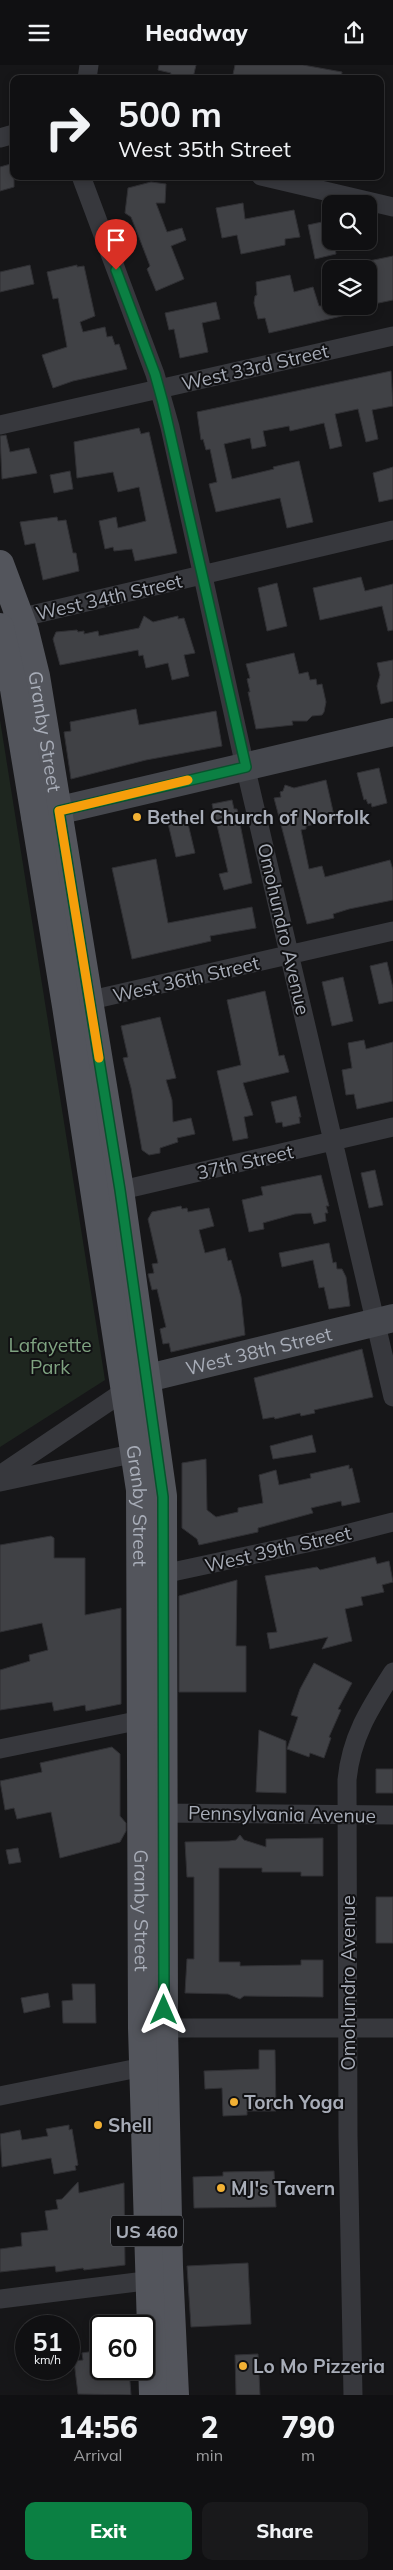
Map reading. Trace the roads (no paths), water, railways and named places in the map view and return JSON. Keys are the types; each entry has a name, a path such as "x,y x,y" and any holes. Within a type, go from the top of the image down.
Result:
{"main road":[{"name":"Granby Street","path":"0,564 7,622 36,676 47,814 109,1193 137,1384 163,1497 164,1574 153,1813 153,2028 159,2280 153,2395"},
{"name":"Granby Street","path":"137,1384 136,1453 142,1518 141,1720 153,1813"},
{"name":"Granby Street","path":"159,2280 175,2395"}],"street":[{"name":"Omohundro Avenue","path":"82,180 160,389 332,1142 384,1320 393,1397"},
{"path":"278,180 393,207"},
{"name":"West 33rd Street","path":"0,425 393,335"},
{"name":"West 34th Street","path":"7,622 393,530"},
{"path":"47,814 393,732"},
{"name":"West 36th Street","path":"78,1003 393,931"},
{"name":"37th Street","path":"109,1193 393,1127"},
{"name":"West 38th Street","path":"137,1384 384,1320"},
{"path":"0,1475 137,1384"},
{"path":"0,1482 136,1453"},
{"name":"West 39th Street","path":"164,1574 330,1538 393,1522"},
{"name":"Omohundro Avenue","path":"353,2395 348,2028 347,1814 349,1759 355,1737 393,1672"},
{"path":"0,1749 141,1720"},
{"name":"Pennsylvania Avenue","path":"153,1813 393,1815"},
{"path":"153,2028 393,2028"},
{"path":"0,2096 154,2065"},
{"path":"0,2299 159,2280"}],"place":[{"name":"Bethel Church of Norfolk","path":"137,817"},
{"name":"Torch Yoga","path":"234,2102"},
{"name":"Shell","path":"98,2125"},
{"name":"MJ's Tavern","path":"221,2188"},
{"name":"Lo Mo Pizzeria","path":"243,2366"}],"park label":[{"name":"Lafayette Park","path":"50,1356"}]}
